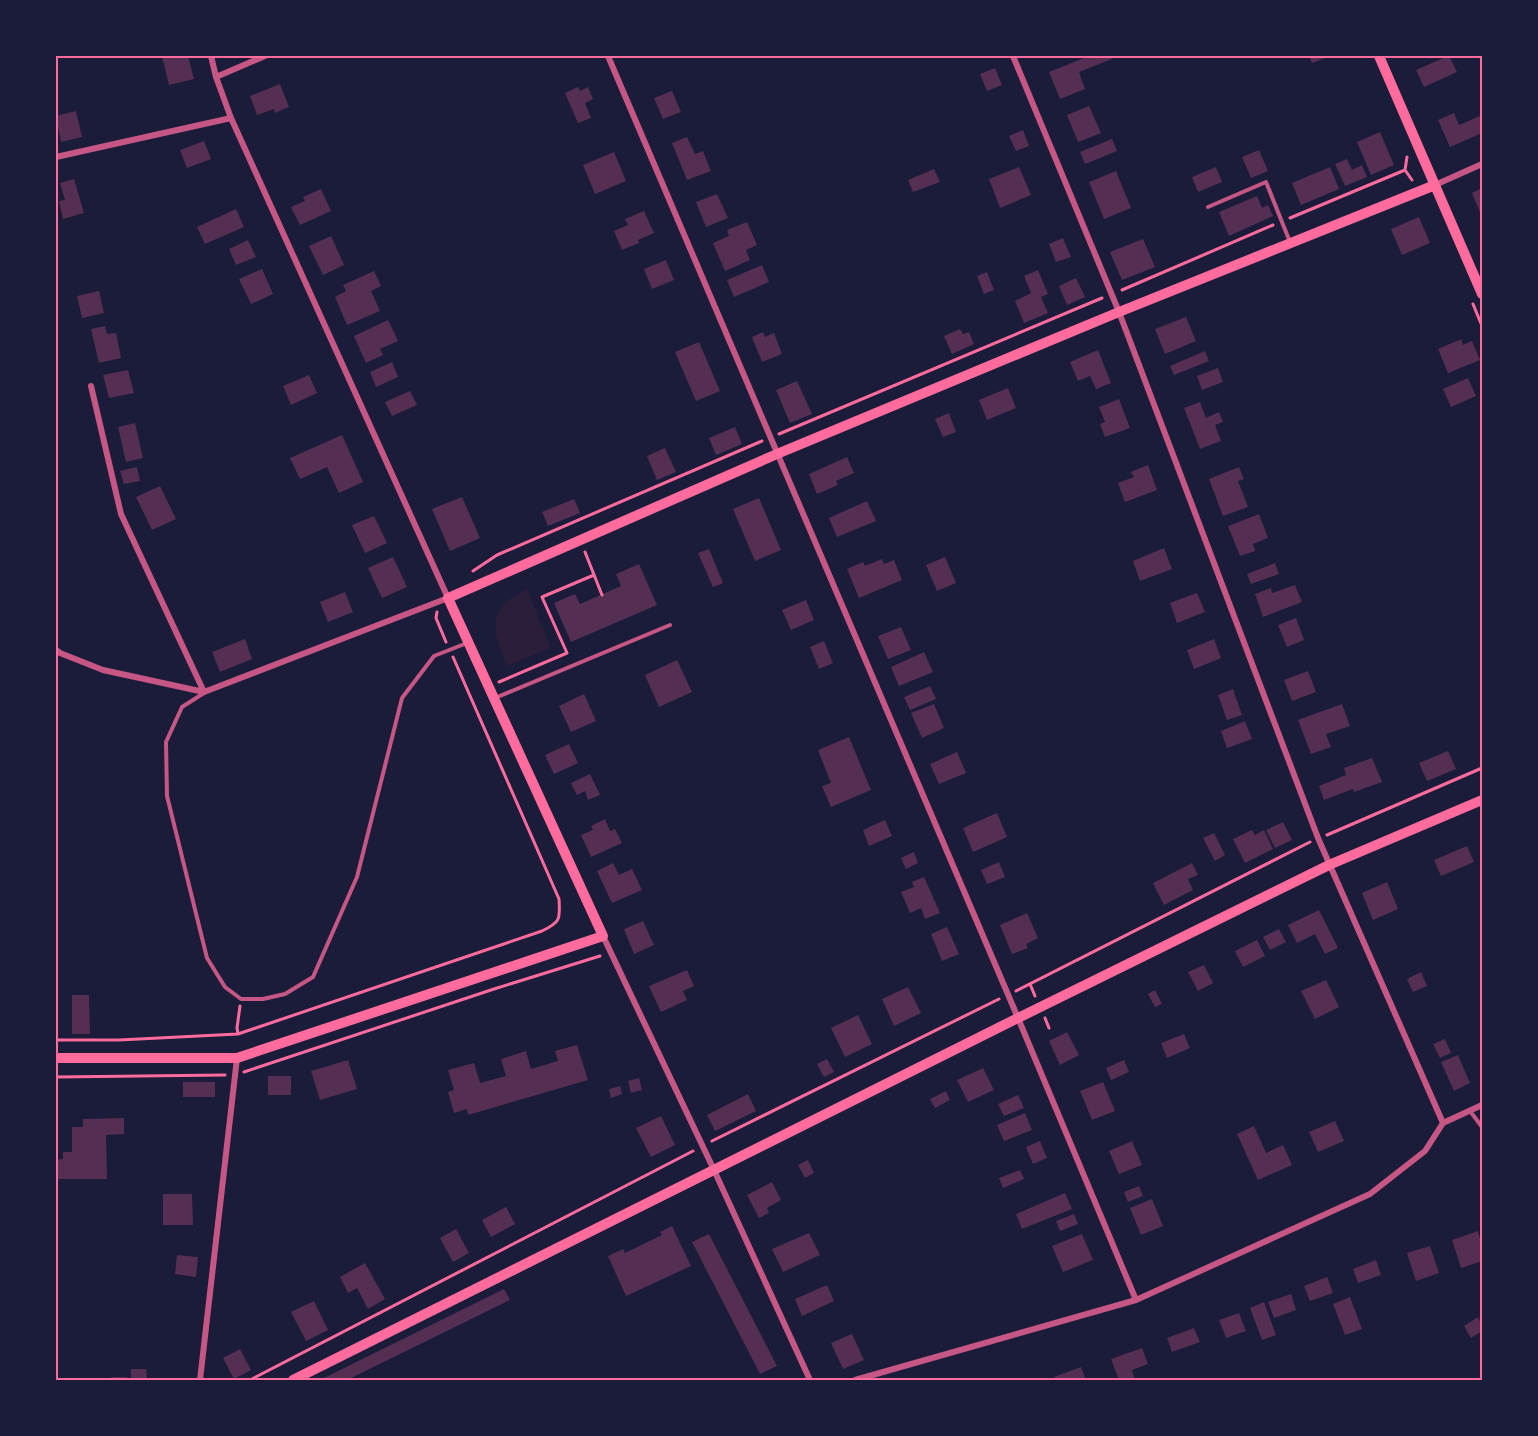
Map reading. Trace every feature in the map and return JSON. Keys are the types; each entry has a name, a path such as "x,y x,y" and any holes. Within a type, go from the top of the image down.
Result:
{"main road":[{"path":"1379,56 1482,294"},
{"path":"56,1058 237,1058 603,936 468,642 444,600 777,454 1119,312 1435,185"},
{"path":"293,1380 1018,1017 1329,865 1482,800"}],"street":[{"path":"56,650 103,670 204,692 444,600 231,118 211,56"},
{"path":"216,77 265,56"},
{"path":"608,56 1018,1017 1136,1300"},
{"path":"1012,56 1112,294 1318,838 1443,1123"},
{"path":"56,157 231,118"},
{"path":"1435,185 1482,164"},
{"path":"92,386 121,514 204,692"},
{"path":"603,936 703,1146 810,1380"},
{"path":"200,1380 237,1058"},
{"path":"855,1380 1136,1300 1370,1194 1425,1151 1443,1123 1482,1105"}],"lane":[{"path":"1208,207 1266,182 1290,243"},
{"path":"494,698 670,624"},
{"path":"204,692 182,707 166,742 167,796 207,958 225,987 241,999 263,999 285,994 313,977 357,877 402,698 435,656 468,642"},
{"path":"1470,1111 1482,1127"}],"path":[{"path":"471,573 497,555 1404,170 1407,156"},
{"path":"573,523 602,595"},
{"path":"489,687 567,653 542,597 594,574"},
{"path":"56,1040 119,1040 238,1034 555,925 560,916 559,899 436,618 444,600"},
{"path":"250,1380 703,1146 1318,838 1482,768"},
{"path":"56,1077 235,1075 484,992 611,953"},
{"path":"238,1034 241,999"}],"shaded area":[{"path":"527,589 551,648 507,666 496,633 497,617 506,602"}],"building":[{"path":"162,56 188,56 194,79 169,85"},
{"path":"1089,56 1110,56 1112,59 1079,72 1085,89 1060,99 1049,72"},
{"path":"1309,56 1330,56 1312,63"},
{"path":"1449,56 1457,72 1424,87 1416,70"},
{"path":"995,68 1002,85 987,91 980,74"},
{"path":"280,84 289,107 275,113 274,109 257,115 250,96"},
{"path":"578,87 580,91 588,87 593,99 585,103 591,118 578,123 565,93"},
{"path":"672,91 681,112 663,119 654,98"},
{"path":"1089,106 1101,133 1078,142 1067,115"},
{"path":"76,111 82,137 61,142 56,116"},
{"path":"1454,113 1459,125 1482,115 1482,133 1450,147 1438,120"},
{"path":"1023,130 1029,146 1016,151 1009,136"},
{"path":"1380,132 1394,165 1371,175 1357,142"},
{"path":"687,137 695,154 703,151 711,171 687,180 672,143"},
{"path":"1112,139 1117,151 1085,164 1080,152"},
{"path":"204,141 211,159 187,168 180,150"},
{"path":"1259,150 1268,171 1251,178 1242,157"},
{"path":"614,152 626,181 595,194 583,165"},
{"path":"1347,159 1352,170 1362,165 1367,177 1345,186 1335,164"},
{"path":"1019,167 1031,195 1000,208 989,179"},
{"path":"1216,167 1222,182 1198,192 1192,177"},
{"path":"1330,167 1339,189 1301,205 1292,183"},
{"path":"934,169 940,182 913,192 908,180"},
{"path":"1116,171 1131,208 1104,219 1089,182"},
{"path":"74,179 84,213 63,219 59,201 65,200 60,183"},
{"path":"1482,188 1482,217 1472,193"},
{"path":"321,189 331,211 300,225 291,207 305,201 303,197"},
{"path":"717,194 728,218 706,227 696,202"},
{"path":"1257,196 1262,208 1268,205 1273,216 1229,236 1219,212"},
{"path":"236,209 244,227 205,244 197,227"},
{"path":"644,211 654,233 622,250 614,231 628,225 625,219"},
{"path":"1419,217 1430,243 1402,255 1391,229"},
{"path":"747,222 757,245 746,250 750,260 725,271 713,243 729,236 727,230"},
{"path":"331,236 344,265 323,275 309,246"},
{"path":"1063,238 1071,257 1056,262 1049,244"},
{"path":"1143,239 1155,267 1122,280 1110,252"},
{"path":"248,240 256,257 236,265 229,249"},
{"path":"666,260 674,280 652,289 644,269"},
{"path":"762,265 769,282 734,297 727,280"},
{"path":"262,269 273,294 251,304 239,279"},
{"path":"1038,270 1048,294 1041,297 1048,313 1024,323 1015,301 1031,293 1024,276"},
{"path":"374,271 381,286 371,291 380,311 347,325 335,297 346,291 343,285"},
{"path":"987,272 994,290 984,294 977,276"},
{"path":"1076,278 1085,297 1067,305 1059,286"},
{"path":"99,291 104,313 82,318 77,296"},
{"path":"1186,317 1196,341 1165,354 1155,329"},
{"path":"388,320 398,341 380,349 383,355 366,363 354,336"},
{"path":"105,326 107,334 116,333 121,358 99,363 91,329"},
{"path":"960,329 963,334 969,332 974,344 952,354 944,336"},
{"path":"763,332 765,337 774,333 782,354 762,362 752,337"},
{"path":"1461,339 1463,345 1472,341 1480,360 1448,373 1438,349"},
{"path":"699,342 720,391 696,401 675,352"},
{"path":"1098,350 1111,383 1096,389 1090,376 1078,381 1070,362"},
{"path":"1205,351 1209,361 1174,375 1170,366"},
{"path":"392,362 398,377 376,387 370,372"},
{"path":"1218,368 1223,382 1202,390 1197,376"},
{"path":"128,370 134,393 109,398 103,375"},
{"path":"309,375 317,393 291,405 283,386"},
{"path":"1468,378 1476,396 1451,407 1443,389"},
{"path":"797,381 812,414 790,423 776,390"},
{"path":"1008,388 1016,408 987,420 979,400"},
{"path":"410,391 417,405 392,416 385,402"},
{"path":"1119,399 1130,428 1105,437 1100,424 1105,422 1099,407"},
{"path":"1200,402 1206,418 1219,412 1223,422 1215,425 1221,441 1200,449 1184,408"},
{"path":"949,413 956,432 943,437 935,419"},
{"path":"135,423 143,458 126,462 118,427"},
{"path":"735,427 742,444 716,455 709,438"},
{"path":"342,435 363,482 339,493 327,467 300,479 290,458"},
{"path":"665,448 676,472 657,480 647,456"},
{"path":"847,457 854,473 836,481 838,485 817,494 809,474"},
{"path":"1148,465 1157,490 1125,502 1118,483 1134,477 1131,472"},
{"path":"137,467 140,481 124,484 120,471"},
{"path":"1239,467 1244,479 1238,481 1248,507 1223,516 1209,479"},
{"path":"160,486 176,519 152,530 136,497"},
{"path":"462,497 480,538 450,551 432,509"},
{"path":"759,498 781,550 755,561 733,509"},
{"path":"574,499 580,513 548,526 542,512"},
{"path":"867,501 876,521 837,537 829,518"},
{"path":"1259,514 1268,538 1253,544 1255,551 1240,556 1228,526"},
{"path":"374,516 387,543 365,553 352,525"},
{"path":"1164,548 1172,569 1140,581 1133,561"},
{"path":"709,549 723,583 713,587 698,553"},
{"path":"393,557 407,587 382,598 368,568"},
{"path":"945,557 956,583 937,591 926,565"},
{"path":"882,559 884,564 894,560 902,580 859,598 847,569 863,562 865,566"},
{"path":"1275,563 1279,574 1251,584 1247,574"},
{"path":"639,564 657,605 571,642 554,603 575,594 580,604 621,586 616,574"},
{"path":"1295,585 1302,602 1263,617 1255,594 1271,588 1272,593"},
{"path":"345,592 353,612 328,622 320,602"},
{"path":"1197,593 1205,612 1177,623 1170,603"},
{"path":"806,600 814,620 791,630 782,610"},
{"path":"1296,618 1304,640 1287,647 1278,625"},
{"path":"901,627 911,650 888,659 878,636"},
{"path":"245,639 252,659 220,672 212,652"},
{"path":"1214,639 1221,658 1194,669 1187,650"},
{"path":"824,641 833,663 819,669 810,647"},
{"path":"924,652 933,672 899,686 891,667"},
{"path":"677,660 692,692 659,707 645,675"},
{"path":"1308,671 1316,692 1292,701 1284,680"},
{"path":"930,686 936,699 910,710 904,697"},
{"path":"1233,689 1242,715 1227,720 1218,695"},
{"path":"584,694 596,721 571,732 559,706"},
{"path":"934,704 944,728 922,738 911,713"},
{"path":"1342,704 1350,726 1326,734 1331,747 1311,754 1298,720"},
{"path":"1245,721 1252,739 1227,748 1221,731"},
{"path":"849,737 871,790 831,807 822,786 831,783 818,750"},
{"path":"569,744 578,763 554,774 545,755"},
{"path":"1448,751 1456,769 1427,781 1419,763"},
{"path":"957,752 966,773 939,784 930,764"},
{"path":"1372,758 1382,782 1354,792 1353,789 1324,800 1319,786 1346,775 1344,768"},
{"path":"590,774 600,795 588,800 585,791 577,795 571,783"},
{"path":"997,813 1007,837 973,852 963,828"},
{"path":"605,819 610,831 615,829 622,843 591,857 581,835 593,830 591,826"},
{"path":"885,820 892,836 869,846 863,830"},
{"path":"1283,822 1292,840 1275,848 1266,830"},
{"path":"1252,830 1255,835 1264,830 1273,849 1245,863 1233,839"},
{"path":"1214,833 1225,855 1215,861 1203,838"},
{"path":"1467,846 1474,862 1441,876 1434,860"},
{"path":"914,852 918,863 906,869 901,858"},
{"path":"999,862 1005,877 987,884 981,870"},
{"path":"613,863 619,875 632,869 642,890 612,903 597,871"},
{"path":"1192,863 1198,875 1188,879 1193,890 1164,905 1153,883"},
{"path":"924,877 940,913 925,919 921,908 910,913 901,892 914,887 912,882"},
{"path":"1387,882 1398,909 1373,920 1362,893"},
{"path":"1319,910 1338,948 1325,954 1315,934 1297,943 1288,925"},
{"path":"1027,913 1038,938 1026,944 1028,948 1012,954 1000,925"},
{"path":"643,921 654,945 634,954 624,929"},
{"path":"947,927 959,954 942,961 931,934"},
{"path":"1279,929 1286,942 1270,950 1263,937"},
{"path":"1257,940 1265,956 1243,967 1235,951"},
{"path":"1204,965 1213,983 1198,991 1188,972"},
{"path":"687,970 694,986 683,991 687,1000 661,1012 649,986"},
{"path":"1421,972 1427,986 1413,992 1407,979"},
{"path":"1326,980 1339,1007 1315,1019 1301,991"},
{"path":"908,987 921,1013 894,1026 882,999"},
{"path":"1155,990 1162,1004 1155,1007 1148,994"},
{"path":"72,995 89,995 90,1034 72,1034"},
{"path":"858,1015 872,1044 845,1057 831,1028"},
{"path":"1067,1032 1079,1055 1060,1065 1049,1041"},
{"path":"1184,1034 1190,1048 1167,1058 1161,1043"},
{"path":"1445,1039 1451,1053 1440,1058 1433,1044"},
{"path":"577,1045 588,1080 468,1115 467,1109 454,1113 448,1092 454,1090 448,1070 474,1063 480,1083 506,1076 501,1059 526,1051 531,1069 558,1061 555,1051"},
{"path":"1458,1055 1470,1083 1454,1091 1441,1062"},
{"path":"827,1059 834,1072 824,1077 817,1064"},
{"path":"348,1060 357,1089 320,1100 311,1071"},
{"path":"1124,1060 1129,1072 1111,1080 1106,1068"},
{"path":"983,1068 994,1090 968,1102 957,1080"},
{"path":"268,1076 291,1076 291,1095 268,1095"},
{"path":"639,1078 642,1090 631,1093 628,1081"},
{"path":"183,1082 215,1082 215,1097 183,1097"},
{"path":"1103,1082 1115,1111 1092,1120 1080,1091"},
{"path":"620,1086 622,1094 611,1098 609,1089"},
{"path":"946,1091 950,1100 935,1108 930,1099"},
{"path":"748,1094 756,1111 715,1131 707,1115"},
{"path":"1018,1095 1024,1108 1004,1116 998,1104"},
{"path":"1025,1113 1032,1130 1004,1141 997,1125"},
{"path":"661,1116 675,1145 651,1157 636,1128"},
{"path":"124,1118 124,1134 106,1135 107,1179 56,1179 56,1160 63,1159 63,1152 72,1152 72,1127 83,1127 83,1119"},
{"path":"1335,1121 1344,1141 1318,1152 1309,1132"},
{"path":"1254,1126 1266,1153 1283,1145 1292,1165 1258,1180 1237,1134"},
{"path":"1040,1141 1047,1158 1033,1164 1026,1147"},
{"path":"1132,1141 1142,1165 1119,1174 1109,1151"},
{"path":"808,1160 814,1173 805,1178 798,1165"},
{"path":"1020,1170 1024,1179 1003,1188 999,1178"},
{"path":"772,1182 781,1200 767,1208 769,1213 759,1218 747,1195"},
{"path":"1139,1186 1143,1196 1128,1202 1124,1192"},
{"path":"1065,1193 1072,1209 1022,1229 1016,1214"},
{"path":"163,1194 192,1194 193,1225 163,1225"},
{"path":"1152,1199 1163,1226 1141,1235 1130,1208"},
{"path":"506,1207 515,1224 491,1237 482,1220"},
{"path":"1074,1214 1078,1224 1060,1231 1056,1221"},
{"path":"672,1226 691,1266 626,1296 608,1256 623,1249 625,1253 662,1235 660,1232"},
{"path":"456,1229 469,1253 453,1262 440,1238"},
{"path":"1478,1231 1482,1247 1482,1261 1461,1268 1452,1240"},
{"path":"809,1233 820,1255 783,1272 772,1249"},
{"path":"709,1234 777,1366 760,1374 692,1242"},
{"path":"1082,1234 1093,1260 1063,1272 1052,1246"},
{"path":"1430,1246 1439,1273 1416,1281 1407,1253"},
{"path":"177,1255 198,1257 196,1277 175,1274"},
{"path":"1376,1260 1381,1275 1358,1283 1353,1269"},
{"path":"365,1263 385,1299 368,1309 357,1288 348,1293 340,1277"},
{"path":"1327,1277 1333,1293 1310,1301 1304,1286"},
{"path":"827,1285 834,1301 802,1316 795,1299"},
{"path":"504,1289 510,1300 347,1380 320,1380"},
{"path":"1291,1294 1296,1310 1274,1318 1268,1302"},
{"path":"1350,1297 1362,1329 1345,1335 1333,1304"},
{"path":"314,1301 328,1330 306,1341 291,1312"},
{"path":"1264,1302 1276,1335 1262,1340 1250,1308"},
{"path":"1239,1313 1246,1331 1226,1338 1219,1320"},
{"path":"1478,1317 1482,1331 1471,1338 1464,1326"},
{"path":"1194,1328 1200,1342 1172,1352 1167,1338"},
{"path":"852,1334 864,1360 843,1369 831,1343"},
{"path":"1142,1348 1148,1364 1132,1370 1135,1380 1119,1380 1111,1359"},
{"path":"240,1349 251,1370 234,1379 223,1358"},
{"path":"1081,1367 1086,1380 1055,1380 1054,1377"},
{"path":"131,1369 146,1369 147,1378 182,1378 182,1380 131,1380"},
{"path":"111,1377 127,1377 127,1380 111,1380"}]}
